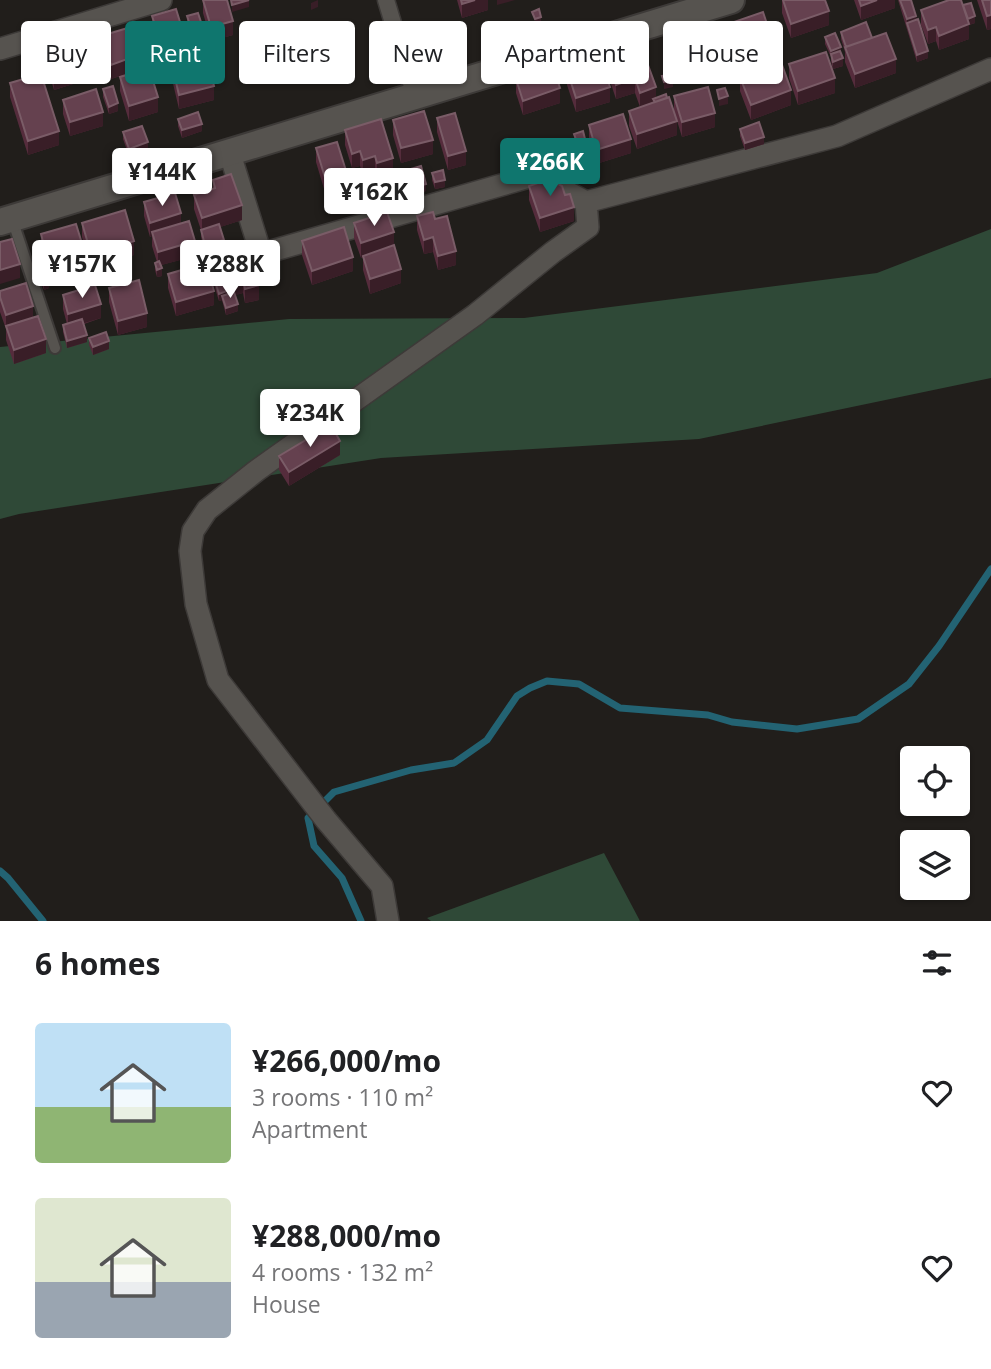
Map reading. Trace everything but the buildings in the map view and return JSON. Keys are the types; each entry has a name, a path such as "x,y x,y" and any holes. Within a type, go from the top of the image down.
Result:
{"street":[{"path":"0,50 161,0"},
{"path":"386,0 415,96"},
{"path":"6,220 731,0"},
{"path":"230,154 261,254 536,175 586,201 837,136 991,69"},
{"path":"388,921 382,886 326,820 218,680 196,604 190,551 193,531 207,510 256,471 475,315 588,227 586,201"}],"lane":[{"path":"6,220 55,348"}],"green space":[{"path":"991,229 991,378 699,439 381,458 0,519 0,347 289,319 524,318 877,273"},
{"path":"604,853 640,921 431,921 427,918"}],"waterway":[{"path":"361,921 342,878 314,846 308,818 334,792 411,770 454,763 487,740 517,696 547,681 579,684 620,708 708,715 732,722 797,729 858,719 909,684 939,646 991,569"},
{"path":"0,871 43,921"}]}
